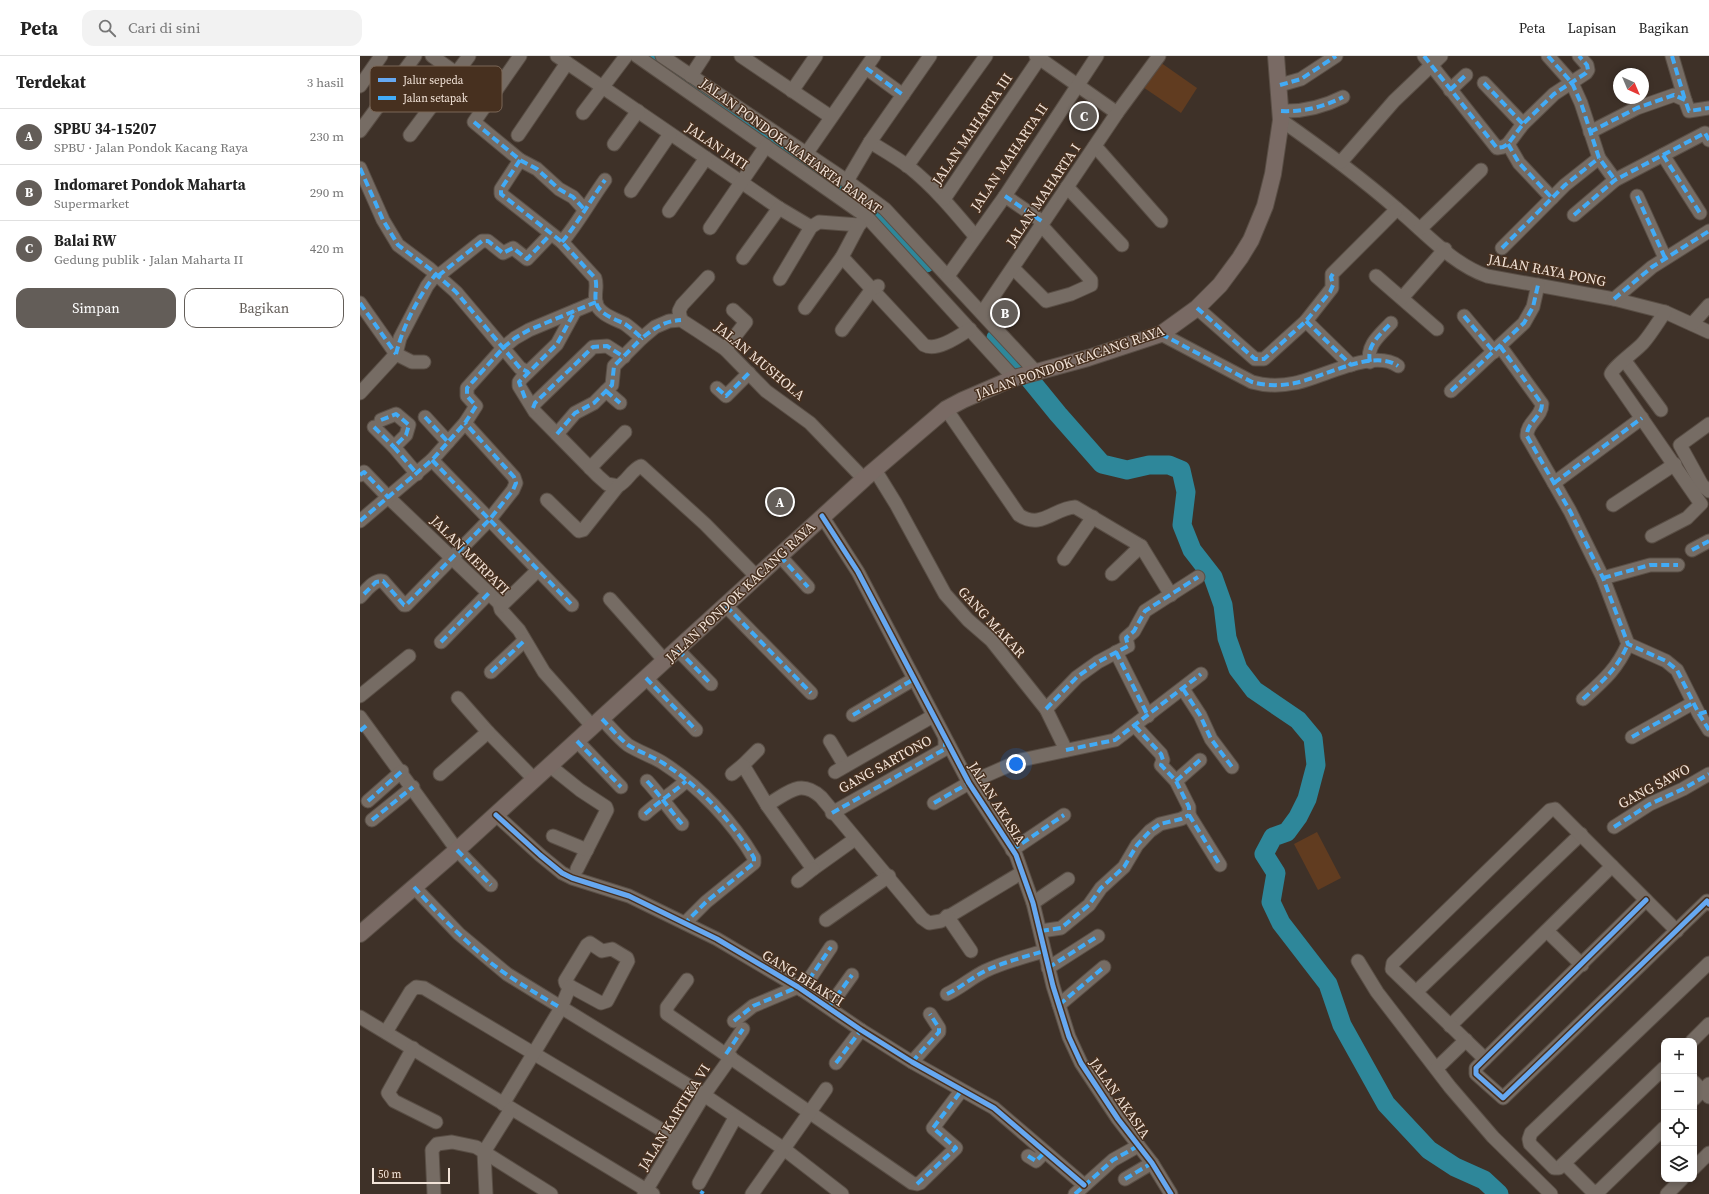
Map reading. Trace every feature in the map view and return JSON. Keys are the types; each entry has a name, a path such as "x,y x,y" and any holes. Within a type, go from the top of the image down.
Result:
{"main road":[{"name":"JALAN PONDOK KACANG RAYA","path":"360,934 535,780 726,606 822,516 946,409 963,400 1026,375 1088,358 1161,334 1197,308 1220,285 1240,258 1260,220 1273,174 1281,116 1280,86 1276,56"}],"street":[{"path":"374,66 381,56"},
{"path":"408,66 415,56"},
{"path":"432,56 446,66"},
{"path":"461,66 469,56"},
{"path":"502,82 520,56"},
{"path":"583,113 626,56"},
{"name":"JALAN PONDOK MAHARTA BARAT","path":"637,56 766,146 863,221 970,329 1026,375"},
{"name":"JALAN PONDOK MAHARTA BARAT","path":"662,56 847,182 889,213 982,313 1026,375"},
{"path":"691,76 704,56"},
{"path":"741,56 758,60 792,91 831,117"},
{"path":"792,91 816,56"},
{"path":"806,154 874,56"},
{"path":"847,182 870,142 930,56"},
{"path":"907,166 986,56"},
{"name":"JALAN MAHARTA II","path":"948,276 1004,196 1076,85 1097,56"},
{"name":"JALAN MAHARTA I","path":"982,313 1116,113 1159,56"},
{"path":"1280,86 1300,79 1336,56"},
{"path":"1548,56 1572,84 1581,103 1599,158 1615,180"},
{"path":"1503,146 1554,94 1572,84 1588,70 1587,65 1579,56"},
{"path":"1672,56 1689,111 1709,108"},
{"path":"1038,57 1116,113"},
{"name":"JALAN MAHARTA III","path":"944,199 1038,57"},
{"path":"518,135 562,59"},
{"name":"JALAN JATI","path":"562,59 779,208 811,227"},
{"path":"1341,162 1432,59 1450,90 1552,198"},
{"path":"866,68 903,95"},
{"path":"360,86 370,72"},
{"path":"1450,90 1466,75"},
{"path":"1484,83 1523,124"},
{"path":"1590,132 1637,108 1674,95 1685,100"},
{"path":"1281,116 1326,106 1343,97"},
{"path":"614,144 638,111"},
{"path":"360,131 374,112"},
{"path":"410,135 427,112"},
{"path":"481,112 474,122 520,160 537,169 559,189 573,197 584,209"},
{"name":"JALAN RAYA PONG","path":"1281,116 1341,162 1445,250 1474,272 1487,276 1614,299 1665,312 1709,332"},
{"path":"1574,215 1615,180 1705,133 1709,140"},
{"path":"631,191 670,134"},
{"path":"870,142 907,166 944,199 975,236"},
{"path":"710,228 766,146"},
{"path":"1095,146 1161,221"},
{"path":"1663,155 1700,213"},
{"path":"669,211 706,158"},
{"path":"1502,248 1552,198 1599,158"},
{"path":"520,160 501,189 501,194 550,235 562,242 595,278 597,284 595,292 597,306 608,316 626,325 642,338"},
{"path":"360,168 383,220 398,245 437,275 456,292 504,347 520,368 528,372"},
{"path":"1420,229 1481,170"},
{"path":"562,242 581,217 584,209 605,180"},
{"path":"1067,187 1122,245"},
{"path":"1004,196 1042,224 1091,280 1091,285 1071,294 1046,301 1013,268"},
{"path":"1637,196 1665,258"},
{"path":"743,258 779,208"},
{"path":"1197,308 1255,359 1264,359 1306,321 1330,292 1333,285 1331,277 1334,272 1397,209"},
{"path":"780,279 811,227 819,222 863,221"},
{"path":"805,308 842,258 863,221"},
{"path":"361,390 396,354 400,338 427,286 437,275 482,241 488,241 503,253 513,248 527,259 550,235"},
{"path":"1614,299 1640,276 1665,258 1708,235"},
{"path":"1402,298 1445,250"},
{"path":"842,258 875,288 927,347 933,347 947,342 970,329"},
{"path":"1376,276 1437,329"},
{"path":"557,434 575,413 594,403 612,385 614,366 642,338 655,327 669,321 681,320 679,311 682,305 708,277"},
{"path":"1451,391 1524,323 1529,314 1538,285"},
{"path":"842,330 875,288"},
{"path":"360,521 417,474 465,424 476,406 467,396 467,388 504,347 522,333 596,302"},
{"path":"360,303 396,354 412,362 424,362"},
{"path":"1692,324 1709,304"},
{"path":"725,349 746,322 733,310"},
{"path":"575,311 557,344 528,372 519,382 519,386 532,408 590,468 607,484 618,486"},
{"path":"1652,536 1693,513 1701,504 1675,464 1612,377 1613,370 1649,336 1665,312"},
{"path":"1464,316 1497,349 1542,404 1542,409 1527,431 1527,436 1570,511 1603,578 1628,644 1620,661 1614,669 1583,699"},
{"name":"JALAN MUSHOLA","path":"681,320 725,349 766,391 810,424 869,474"},
{"path":"1306,321 1351,365"},
{"path":"1370,362 1368,354 1369,348 1391,323"},
{"path":"1161,334 1252,382 1262,385 1294,383 1351,365 1370,362 1388,361 1398,366"},
{"path":"532,408 535,403 593,347 607,346 624,357"},
{"path":"1624,361 1661,410"},
{"path":"718,388 726,396 749,373"},
{"path":"606,391 620,403"},
{"path":"946,409 1019,515 1026,520 1036,521 1075,507 1141,546 1171,595"},
{"path":"394,447 406,435 409,425 396,414 378,423 394,447 417,474"},
{"path":"425,417 448,442"},
{"path":"1554,483 1642,418"},
{"path":"360,598 379,580 383,581 404,605 406,605 490,519 513,490 516,483 514,477 465,424"},
{"path":"1709,424 1680,445 1702,485 1709,490"},
{"path":"590,468 625,432"},
{"path":"432,460 572,605"},
{"path":"1613,505 1675,464"},
{"path":"547,500 579,531 583,530 618,486 625,482 636,468 641,466 705,524 757,577"},
{"name":"JALAN MERPATI","path":"360,475 364,472 389,498 489,593 501,606 501,610 519,630 524,641 544,672 597,723 629,745 663,763 686,781 739,835 754,858 754,862 706,902 685,923"},
{"name":"GANG MAKAR","path":"869,474 896,504 945,594 968,620 991,640 1046,709 1066,750"},
{"name":"JALAN AKASIA","path":"822,516 856,567 969,783 1012,850 1033,903 1041,931 1048,968 1059,1005 1069,1037 1081,1063 1138,1146 1152,1163 1171,1194"},
{"path":"1064,558 1093,517"},
{"path":"1692,550 1709,541"},
{"path":"1112,574 1141,546"},
{"path":"780,556 808,587"},
{"path":"1603,578 1650,565 1678,565"},
{"path":"501,606 538,570"},
{"path":"1046,709 1077,677 1098,662 1128,646 1126,638 1134,631 1145,611 1198,577"},
{"path":"442,642 489,593"},
{"path":"610,599 665,661"},
{"path":"726,606 811,692"},
{"path":"491,672 524,641"},
{"path":"1628,644 1646,651 1673,666 1681,677 1693,702 1704,712 1709,730"},
{"path":"678,650 710,684"},
{"path":"1116,652 1148,716"},
{"path":"360,696 409,656"},
{"path":"934,802 969,783 1021,760 1115,740 1201,674"},
{"path":"646,678 696,730"},
{"path":"853,715 914,680"},
{"path":"1183,689 1200,715 1211,739 1232,767"},
{"path":"458,698 488,732 535,780"},
{"path":"1632,737 1693,702"},
{"path":"830,741 840,769 934,716"},
{"path":"362,724 402,771 457,850 491,886"},
{"path":"1135,726 1161,754 1162,767 1176,781 1189,807 1189,815 1220,865"},
{"path":"440,774 488,732"},
{"name":"GANG SARTONO","path":"832,813 945,749 945,739"},
{"path":"577,741 621,787"},
{"path":"732,774 758,750"},
{"path":"1176,781 1200,760"},
{"path":"743,765 768,805 813,868"},
{"path":"550,766 580,790 606,807 607,810 577,870"},
{"path":"368,801 402,771"},
{"name":"GANG SAWO","path":"1614,827 1650,804 1683,789 1709,774"},
{"path":"647,781 682,824"},
{"path":"645,814 686,781"},
{"path":"372,820 413,787"},
{"path":"768,805 793,790 802,787 810,788 821,797 832,813 889,876 922,918 929,923 935,923 1022,873"},
{"path":"1485,1059 1392,969 1393,963 1550,810 1554,809 1581,834 1677,931"},
{"name":"GANG BHAKTI","path":"496,815 562,873 572,878 629,896 717,939 800,988 861,1030 912,1062 961,1091 976,1097 994,1108 1046,1152 1080,1190"},
{"path":"1012,850 1064,815"},
{"path":"1041,931 1061,928 1089,905 1101,888 1124,867 1137,845 1150,831 1160,824 1181,819 1189,815"},
{"path":"1417,992 1581,834"},
{"path":"553,836 587,850"},
{"path":"798,880 855,839"},
{"path":"1450,1026 1612,866"},
{"path":"826,920 889,876"},
{"path":"1033,903 1068,879"},
{"path":"414,887 441,916 492,963 527,988 704,1095 735,1118 784,1149 842,1194"},
{"path":"1646,900 1582,965 1476,1068 1476,1074 1503,1098 1707,901 1709,904"},
{"path":"946,916 971,951"},
{"path":"1547,931 1582,965"},
{"path":"1048,968 1098,936"},
{"path":"588,944 602,951 612,949 628,958 628,964 607,1001 604,1003 601,1003 570,986 565,981 588,944"},
{"path":"800,988 831,947"},
{"path":"947,994 961,988 983,972 1004,962 1044,951"},
{"path":"1358,961 1377,992 1437,1068 1450,1087 1493,1137 1551,1194"},
{"path":"1661,1071 1565,1164 1559,1168 1554,1168 1530,1144 1528,1139 1531,1133 1709,963"},
{"path":"1059,1005 1104,967"},
{"path":"829,1007 852,975"},
{"path":"687,980 667,1007 667,1014 810,1111 912,1183 916,1184 956,1148 933,1128 961,1091"},
{"path":"486,1194 484,1152 533,1054 561,1008 570,986"},
{"path":"386,1032 411,991 416,987 424,988 677,1139"},
{"name":"JALAN KARTIKA VI","path":"648,1193 677,1139 728,1056 738,1025 753,1006 800,988"},
{"path":"912,1062 939,1032 939,1028 930,1014"},
{"path":"360,1017 648,1193"},
{"path":"1695,1038 1709,1024"},
{"path":"836,1063 861,1030"},
{"path":"1437,1068 1466,1040"},
{"path":"413,1048 388,1093 394,1101 436,1122"},
{"path":"756,1192 826,1088"},
{"path":"701,1189 735,1118"},
{"path":"1565,1164 1592,1191 1604,1191 1661,1131"},
{"path":"434,1194 432,1150 437,1144 452,1142 464,1143 484,1152 551,1194"},
{"path":"1080,1190 1113,1160 1138,1146"},
{"path":"1028,1156 1036,1161 1046,1152"},
{"path":"1697,1165 1709,1153"},
{"path":"1125,1179 1152,1163"},
{"path":"1667,1194 1679,1182"}],"shaded area":[{"path":"1157,60 1197,88 1181,113 1140,85"},
{"path":"1317,832 1341,878 1318,890 1294,844"}],"waterway":[{"path":"652,56 877,211 926,263"},
{"path":"996,338 1058,414 1102,464 1127,470 1149,465 1169,465 1181,470 1186,492 1182,525 1192,550 1213,577 1223,605 1227,638 1238,669 1254,690 1298,720 1313,738 1316,765 1307,799 1298,817 1287,832 1273,837 1264,854 1276,873 1271,902 1281,923 1328,984 1342,1025 1386,1104 1429,1150 1455,1167 1484,1180 1499,1194"}],"marked path":[{"path":"1280,85 1301,79 1336,56"},
{"path":"1424,56 1497,148 1508,144 1523,124 1554,94 1586,73 1588,70 1587,65 1579,56"},
{"path":"1548,56 1572,83 1581,103 1599,158 1615,180"},
{"path":"1672,56 1685,100"},
{"path":"866,68 903,95"},
{"path":"1450,90 1466,75"},
{"path":"1484,83 1523,124"},
{"path":"1590,132 1637,108 1674,95 1685,100 1689,111 1709,108"},
{"path":"1281,111 1298,111 1313,108 1328,104 1343,97"},
{"path":"474,122 520,160 537,169 559,189 573,197 584,209"},
{"path":"1574,215 1615,180 1705,133 1709,140"},
{"path":"1508,144 1519,163 1552,198"},
{"path":"1663,155 1700,213"},
{"path":"1502,248 1565,185 1599,158"},
{"path":"520,160 501,189 501,194 562,242 595,278 596,302 597,306 603,313 625,324 642,338 660,326 681,320"},
{"path":"360,168 383,220 398,245 430,269 456,292 520,368 528,372"},
{"path":"562,242 605,180"},
{"path":"1005,196 1043,222"},
{"path":"1637,196 1665,258"},
{"path":"1614,299 1652,267 1709,231"},
{"path":"438,276 482,241 488,241 503,253 513,248 527,259 550,235"},
{"path":"1197,308 1255,359 1264,359 1306,321 1330,292 1333,285 1331,277 1334,272"},
{"path":"396,354 412,312 423,292 436,274"},
{"path":"1451,391 1524,323 1533,307 1538,285"},
{"path":"360,521 432,460 465,423 476,406 467,396 467,388 504,347 515,338 529,330 596,302"},
{"path":"360,303 396,354"},
{"path":"525,398 519,382 557,344 575,311"},
{"path":"1464,316 1494,352"},
{"path":"1306,321 1351,365"},
{"path":"1370,362 1369,356 1372,345 1378,336 1391,323"},
{"path":"1161,334 1252,382 1268,385 1295,383 1347,366 1375,360 1388,361 1398,366"},
{"path":"557,434 575,413 594,403 612,385 614,366 642,338"},
{"path":"533,408 535,403 593,347 607,346 624,357"},
{"path":"1500,346 1542,404 1540,413 1527,431 1527,436 1570,511 1603,578 1628,644 1666,661 1677,670 1699,714 1709,730"},
{"path":"717,388 726,396 749,373"},
{"path":"606,391 620,403"},
{"path":"381,420 396,414 409,425 406,435 394,447 417,474"},
{"path":"425,417 448,442"},
{"path":"1554,483 1642,418"},
{"path":"364,594 376,582 383,581 404,605 406,605 490,519 513,490 516,483 514,477 465,423"},
{"path":"374,427 394,447"},
{"path":"432,460 572,605"},
{"path":"360,475 364,472 389,498"},
{"path":"1692,550 1709,541"},
{"path":"780,556 808,587"},
{"path":"1603,578 1650,565 1678,565"},
{"path":"1046,709 1077,677 1098,662 1128,646 1126,638 1134,631 1145,611 1198,577"},
{"path":"441,642 489,593"},
{"path":"726,606 811,693"},
{"path":"491,672 524,641"},
{"path":"1583,699 1604,680 1624,653 1628,644"},
{"path":"678,650 711,684"},
{"path":"1116,652 1148,716"},
{"path":"1066,750 1115,740 1201,674"},
{"path":"646,678 696,730"},
{"path":"853,715 914,679"},
{"path":"1183,689 1200,715 1211,739 1232,767"},
{"path":"1632,737 1693,703"},
{"path":"1699,714 1709,711"},
{"path":"602,719 628,745 663,763 689,782 725,818 736,831 754,858 754,863 706,902 685,923"},
{"path":"360,731 367,725"},
{"path":"1135,726 1161,754 1163,760 1161,765 1176,781 1189,807 1189,815"},
{"path":"577,741 621,787"},
{"path":"832,813 945,749 945,741"},
{"path":"1176,781 1200,760"},
{"path":"368,801 402,771"},
{"path":"1614,827 1650,804 1683,789 1709,774"},
{"path":"647,781 682,824"},
{"path":"645,814 686,781"},
{"path":"934,803 969,783"},
{"path":"372,820 413,787"},
{"path":"1012,850 1064,815"},
{"path":"1189,815 1220,865"},
{"path":"1041,931 1061,928 1089,905 1101,888 1124,867 1137,845 1150,831 1160,824 1181,819 1189,815"},
{"path":"457,850 491,885"},
{"path":"414,887 451,926 491,963 516,981 561,1008"},
{"path":"1048,968 1098,936"},
{"path":"802,990 831,947"},
{"path":"947,994 992,968 1044,951"},
{"path":"1059,1005 1104,967"},
{"path":"829,1007 852,975"},
{"path":"734,1021 753,1006 798,987"},
{"path":"912,1062 939,1032 939,1028 930,1014"},
{"path":"726,1054 743,1029"},
{"path":"836,1063 861,1030"},
{"path":"917,1184 956,1148 933,1128 961,1091"},
{"path":"1075,1194 1113,1160 1138,1146"},
{"path":"1028,1156 1036,1161 1045,1152"},
{"path":"1125,1179 1152,1163"}],"cycle path":[{"path":"822,516 858,572 969,783 1016,855 1033,903 1053,986 1069,1037 1081,1063 1118,1119 1152,1163 1171,1194"},
{"path":"496,815 562,873 572,878 629,896 717,939 798,987 861,1030 912,1062 994,1108 1084,1185"},
{"path":"1646,900 1476,1068 1476,1074 1503,1098 1707,901 1709,904"}],"place":[{"name":"Balai RW","path":"1084,116"},
{"name":"Indomaret Pondok Maharta","path":"1005,313"},
{"name":"SPBU 34-15207","path":"780,502"}]}
